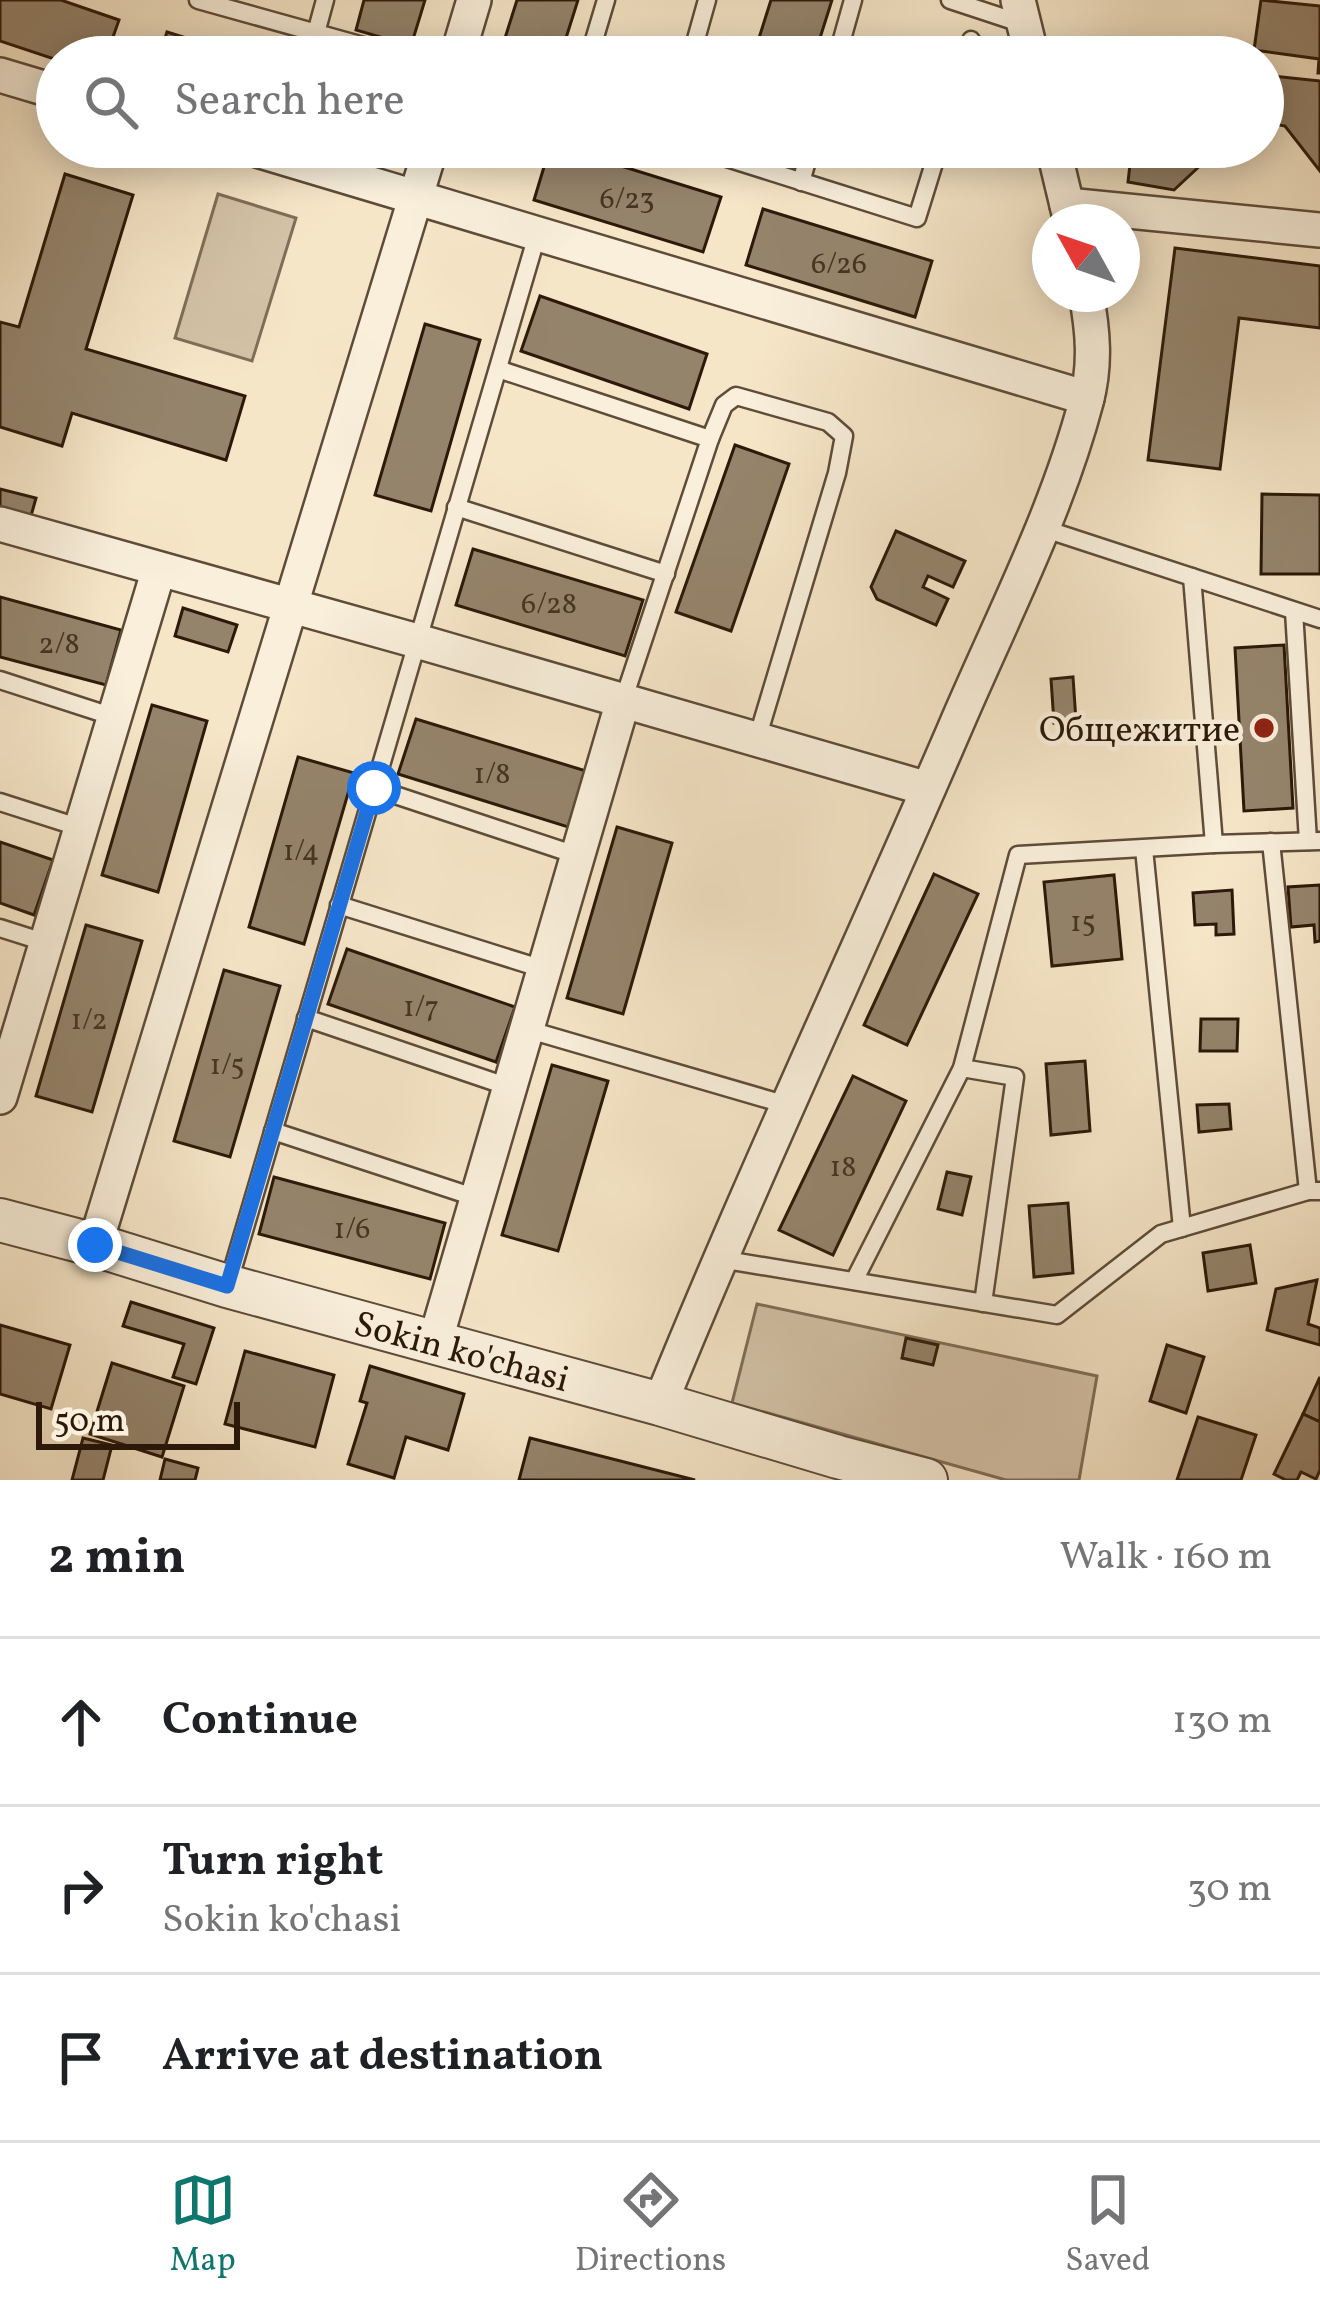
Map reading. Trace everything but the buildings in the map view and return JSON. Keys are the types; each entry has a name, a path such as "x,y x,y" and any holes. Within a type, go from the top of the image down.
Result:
{"street":[{"path":"463,36 474,0"},
{"path":"0,75 36,86"},
{"path":"318,168 1087,398"},
{"path":"95,1245 425,168"},
{"path":"1058,168 1067,204"},
{"path":"1140,219 1320,230"},
{"path":"660,1404 719,1259 1061,482 1087,398 1094,349 1089,312"},
{"path":"0,524 928,789"},
{"path":"0,1097 6,1058 46,944 159,569"},
{"path":"435,1342 623,701"},
{"name":"Sokin ko'chasi","path":"0,1220 660,1404 833,1468 926,1480"}],"lane":[{"path":"201,0 327,36"},
{"path":"316,33 326,0"},
{"path":"596,36 606,0"},
{"path":"697,36 707,0"},
{"path":"843,36 854,0"},
{"path":"950,0 1024,27"},
{"path":"757,168 917,218 932,168"},
{"path":"801,182 805,168"},
{"path":"227,1286 538,232"},
{"path":"498,369 710,439"},
{"path":"623,701 710,439 724,405 736,396 827,422 844,436 757,739"},
{"path":"457,507 666,574"},
{"path":"1042,528 1320,619"},
{"path":"1192,577 1214,844"},
{"path":"854,1281 962,1068 1018,855 1314,841 1294,611"},
{"path":"0,680 114,717"},
{"path":"374,788 576,855"},
{"path":"0,802 81,828"},
{"path":"719,1259 1057,1315 1162,1234 1314,1191 1271,842"},
{"path":"1144,849 1182,1228"},
{"path":"339,905 543,969"},
{"path":"0,928 46,944"},
{"path":"306,1018 509,1087"},
{"path":"526,1029 787,1105"},
{"path":"962,1068 1016,1077 983,1303"},
{"path":"273,1131 477,1198"}],"shaded area":[{"path":"218,194 296,218 252,361 175,338"},
{"path":"757,1304 1097,1376 1079,1480 1006,1480 732,1403"}],"place":[{"name":"Общежитие","path":"1264,728"}],"route":[{"path":"95,1245 227,1286 374,788"}]}
